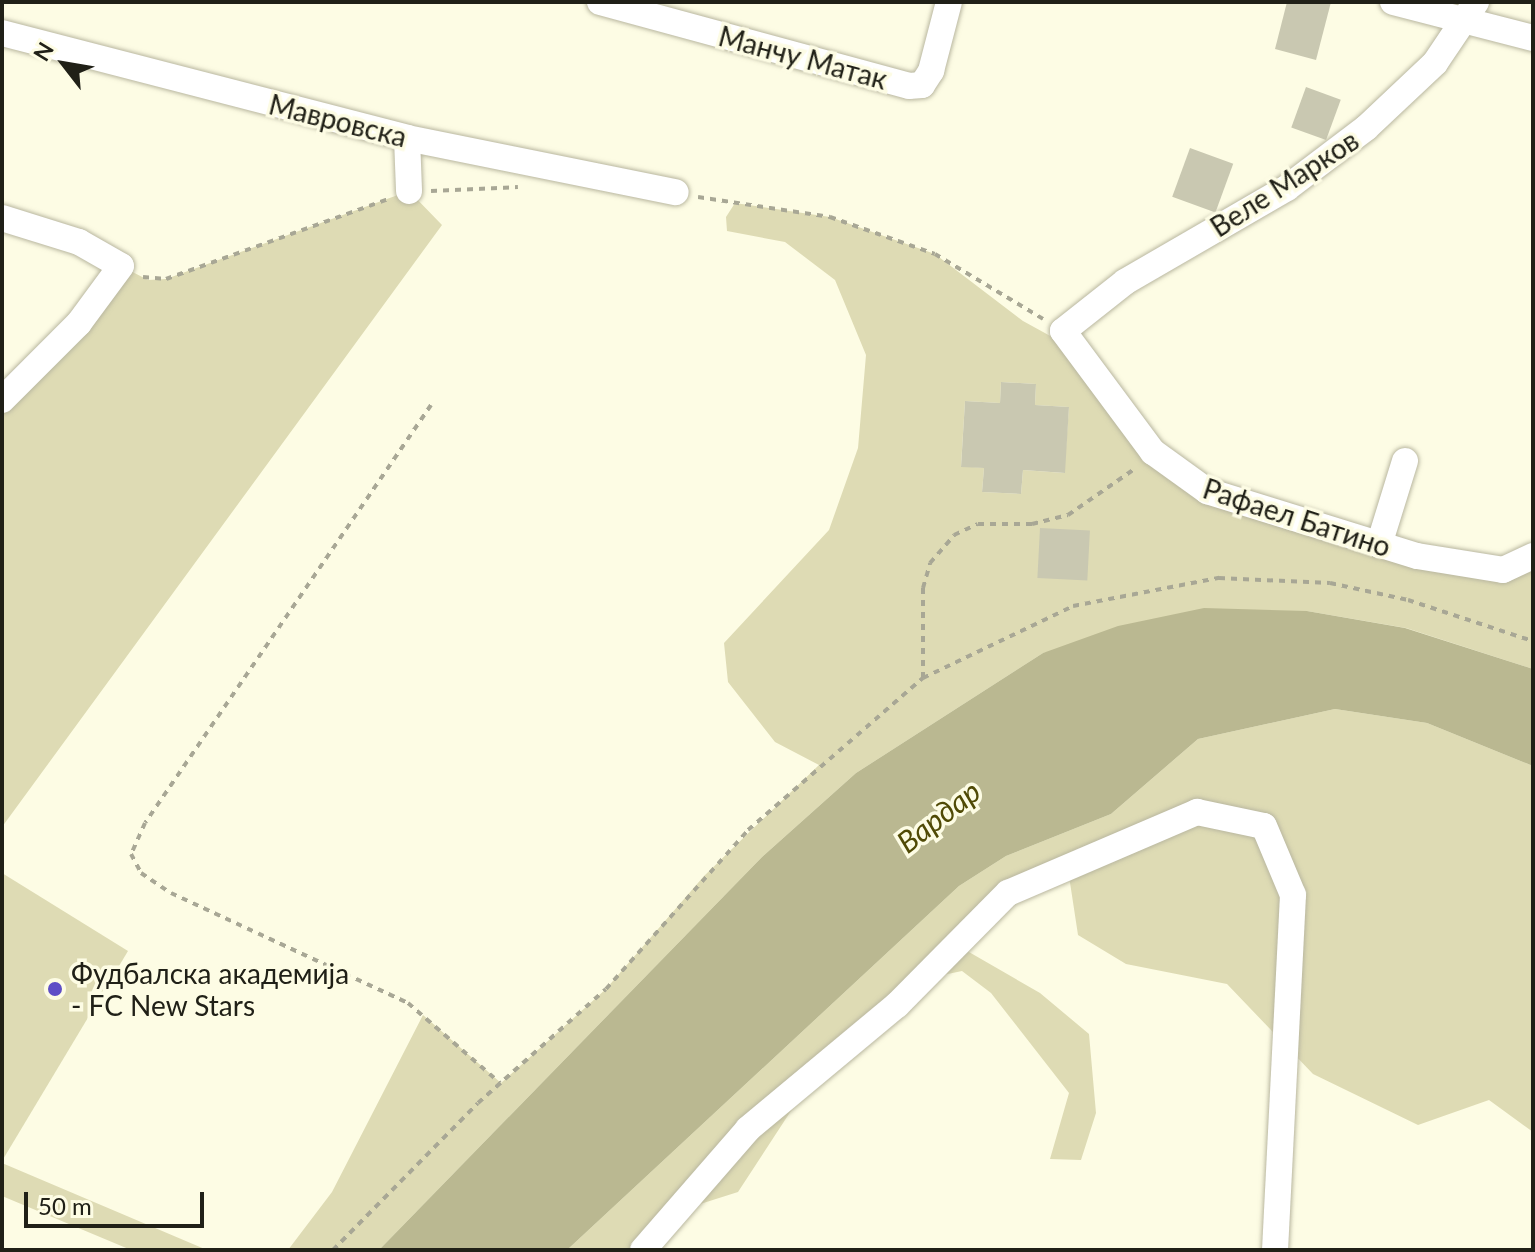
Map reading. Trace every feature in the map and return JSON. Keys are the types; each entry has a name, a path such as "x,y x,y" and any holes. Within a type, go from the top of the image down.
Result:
{"street":[{"name":"Манчу Матак","path":"600,2 909,86 922,85 931,71 949,2"},
{"path":"1393,2 1470,11 1533,38"},
{"name":"Веле Марков","path":"1063,331 1125,282 1287,188 1366,128 1435,63 1470,11"},
{"name":"Мавровска","path":"2,33 407,138 676,192"},
{"path":"407,138 409,191"},
{"path":"2,218 79,242 121,266 79,323 2,400"},
{"name":"Рафаел Батино","path":"1063,331 1153,452 1207,491 1379,545 1487,570 1512,570 1533,556"},
{"path":"1379,545 1405,461"},
{"path":"643,1250 748,1129 897,1005 1008,893 1197,812 1264,826 1293,895 1275,1250"}],"path":[{"path":"121,266 148,280 166,279 409,191 526,187"},
{"path":"676,192 830,217 935,254 1063,331"},
{"path":"431,405 145,823 131,854 141,873 171,893 408,1003 500,1083"},
{"path":"923,678 923,588 945,544 978,524 1032,524 1068,515 1118,484 1153,452"},
{"path":"333,1250 500,1083 606,989 766,812 923,678 1073,606 1219,578 1330,583 1408,600 1533,641"}],"shaded area":[{"path":"409,191 442,225 2,827 2,400 121,266 148,280 166,279"},
{"path":"735,203 830,217 935,254 1023,321 1074,349 1173,471 1487,570 1533,556 1533,669 1406,628 1307,611 1043,653 856,773 762,857 379,1250 288,1250 332,1192 423,1015 501,1083 606,989 704,876 819,765 775,742 728,682 724,643 829,530 858,448 866,355 835,280 785,242 727,231 726,217","holes":["1001,382 1036,384 1035,405 1069,407 1064,473 1023,470 1021,494 982,492 984,468 961,466 965,401 1000,403"]},
{"path":"1335,709 1427,723 1533,766 1533,1132 1489,1100 1418,1125 1313,1074 1227,984 1126,964 1078,935 1069,876 993,914 962,948 1040,993 1089,1034 1096,1113 1081,1160 1050,1159 1069,1093 991,993 962,971 900,984 800,1097 738,1192 697,1205 648,1250 567,1250 959,886 1006,856 1111,814 1198,739"},
{"name":"Фудбалска академија - FC New Stars","path":"2,873 128,951 2,1161"},
{"path":"2,1163 207,1250 131,1250 2,1196"}],"water":[{"name":"Вардар","path":"1204,608 1307,611 1405,628 1533,669 1533,766 1427,723 1335,709 1198,739 1111,814 1006,856 959,886 567,1250 379,1250 762,857 856,773 1043,653 1118,626"}],"building":[{"path":"1287,2 1331,2 1316,60 1275,49"},
{"path":"1306,87 1341,100 1326,140 1291,127"},
{"path":"1190,148 1233,164 1215,213 1172,197"},
{"path":"1001,382 1036,384 1035,405 1069,407 1065,473 1023,470 1021,494 982,492 984,468 961,467 965,401 1000,403"},
{"path":"1040,528 1090,531 1087,581 1037,578"}],"place":[{"name":"Фудбалска академија - FC New Stars","path":"55,989"}]}
